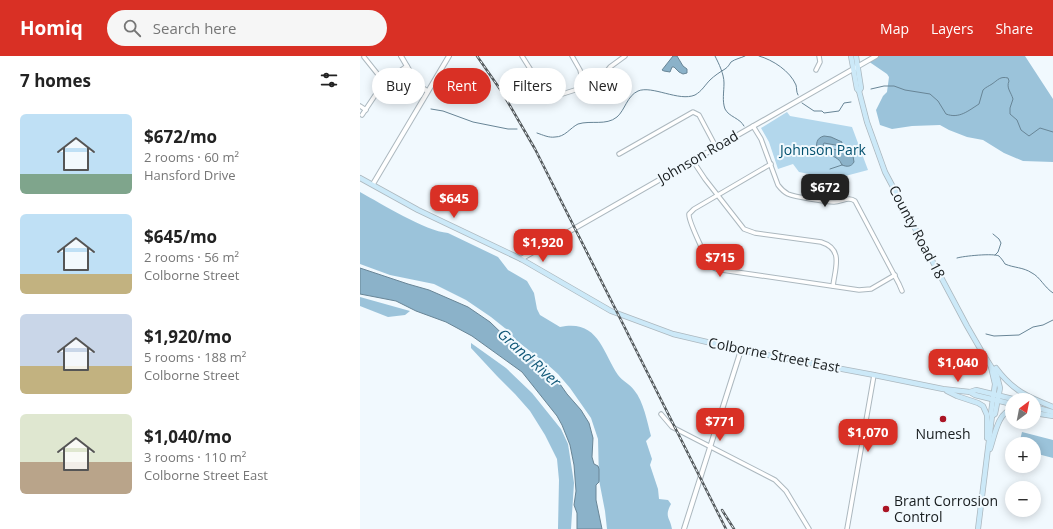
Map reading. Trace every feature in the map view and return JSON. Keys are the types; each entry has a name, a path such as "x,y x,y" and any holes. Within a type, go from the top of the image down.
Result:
{"main road":[{"name":"County Road 18","path":"851,56 861,88 859,91 867,122 885,172 967,326 999,380 991,413 992,416 978,529"},
{"name":"County Road 18","path":"855,67 856,56"},
{"name":"Colborne Street East","path":"360,178 418,210 521,259 611,311 673,334 741,350 943,389 970,392 976,390 1005,401"},
{"path":"981,350 1003,377 1022,394 1053,407"},
{"path":"943,389 957,396 978,403 985,409 987,419 987,460"},
{"name":"Colborne Street East","path":"995,397 1005,398"},
{"path":"1041,409 1053,412"},
{"path":"987,460 1000,419 1005,413"},
{"path":"1041,414 1053,416"}],"street":[{"path":"401,56 418,86 427,91"},
{"path":"373,184 449,56"},
{"path":"522,56 546,94 556,97 574,90"},
{"path":"572,56 579,68"},
{"path":"609,68 625,56"},
{"path":"816,70 820,62 819,56"},
{"name":"Johnson Road","path":"521,259 876,56"},
{"path":"364,57 373,68"},
{"path":"362,115 372,101"},
{"path":"360,106 366,110"},
{"path":"619,154 693,112 699,115 716,147"},
{"path":"753,126 761,139 778,185 783,191 789,194 834,202 849,198 855,201 895,275 902,291"},
{"path":"693,161 740,225 749,231 828,244 832,248 837,258 833,286"},
{"path":"771,164 690,212 688,217 709,262 714,268 858,290 867,290 895,275"},
{"path":"684,529 741,350"},
{"path":"847,529 874,375"},
{"path":"661,414 672,426 775,480 786,491 808,529"}],"green space":[{"name":"Johnson Park","path":"787,112 790,116 852,127 868,170 834,179 799,172 793,164 778,169 769,142 761,128"}],"shaded area":[{"path":"877,56 1025,56 1053,99 1053,162 1023,161 1004,153 983,140 967,137 940,125 912,126 892,129 880,125 876,110 883,96 887,92 889,77 868,61"},
{"path":"360,192 391,210 416,222 448,233 498,257 508,270 527,281 534,293 537,309 540,315 560,327 573,326 583,328 591,332 603,347 618,375 632,388 643,406 651,436 646,441 652,459 650,465 658,489 659,499 668,500 671,504 668,514 672,529 607,529 599,480 598,439 591,418 570,388 558,374 517,341 506,329 466,300 434,284 390,275 360,264"},
{"path":"360,297 410,311 405,315 388,317 360,306"},
{"path":"471,343 506,368 532,393 561,429 568,444 574,483 571,529 558,529 559,480 557,459 545,435 530,411 471,348"},
{"path":"1022,432 1053,440 1053,458 1041,455 1041,437 1021,437"}],"water":[{"path":"673,56 677,56 683,66 687,69 687,73 683,74 674,67 672,67 670,72 662,70"},
{"path":"824,136 831,137 842,142 841,146 824,143 823,145 825,147 849,153 853,156 854,162 852,165 844,166 835,157 817,151 817,142 819,138"},
{"name":"Grand River","path":"360,268 429,290 468,307 490,322 521,352 543,366 555,377 581,410 589,423 593,438 592,457 594,464 598,466 599,469 599,482 596,485 596,500 602,529 577,529 577,513 574,505 576,491 574,465 570,445 557,416 522,372 472,336 446,322 416,311 396,301 360,294"}],"waterway":[{"path":"715,56 723,76 723,100 725,109 744,126"},
{"path":"537,133 550,137 559,137 578,124 613,120 620,114 631,96 638,91 651,90 689,97 695,95 731,62 745,56"},
{"path":"759,56 775,63 790,75 796,85 798,95"},
{"path":"871,89 884,86 894,86 905,90 930,94 938,101 946,114 955,116 963,114 979,104 985,88 1001,78 1008,78 1008,88 1013,99 1010,114 1017,120 1021,130 1029,136 1040,128 1053,132"},
{"path":"802,103 814,111 822,111 824,113 839,111 844,103 851,102"},
{"path":"431,109 443,111 473,122 508,129 517,129"},
{"path":"830,169 842,165"},
{"path":"993,234 1001,243 998,252 995,255"},
{"path":"957,258 985,255 999,256 1005,264 1029,271 1035,275 1053,293"},
{"path":"986,334 994,336 1019,335 1033,327 1043,325 1053,320"}],"railway":[{"path":"477,56 502,92 535,149 726,529"},
{"path":"722,510 734,529"}],"place":[{"name":"Numesh","path":"943,419"},
{"name":"Brant Corrosion Control","path":"886,509"}]}
